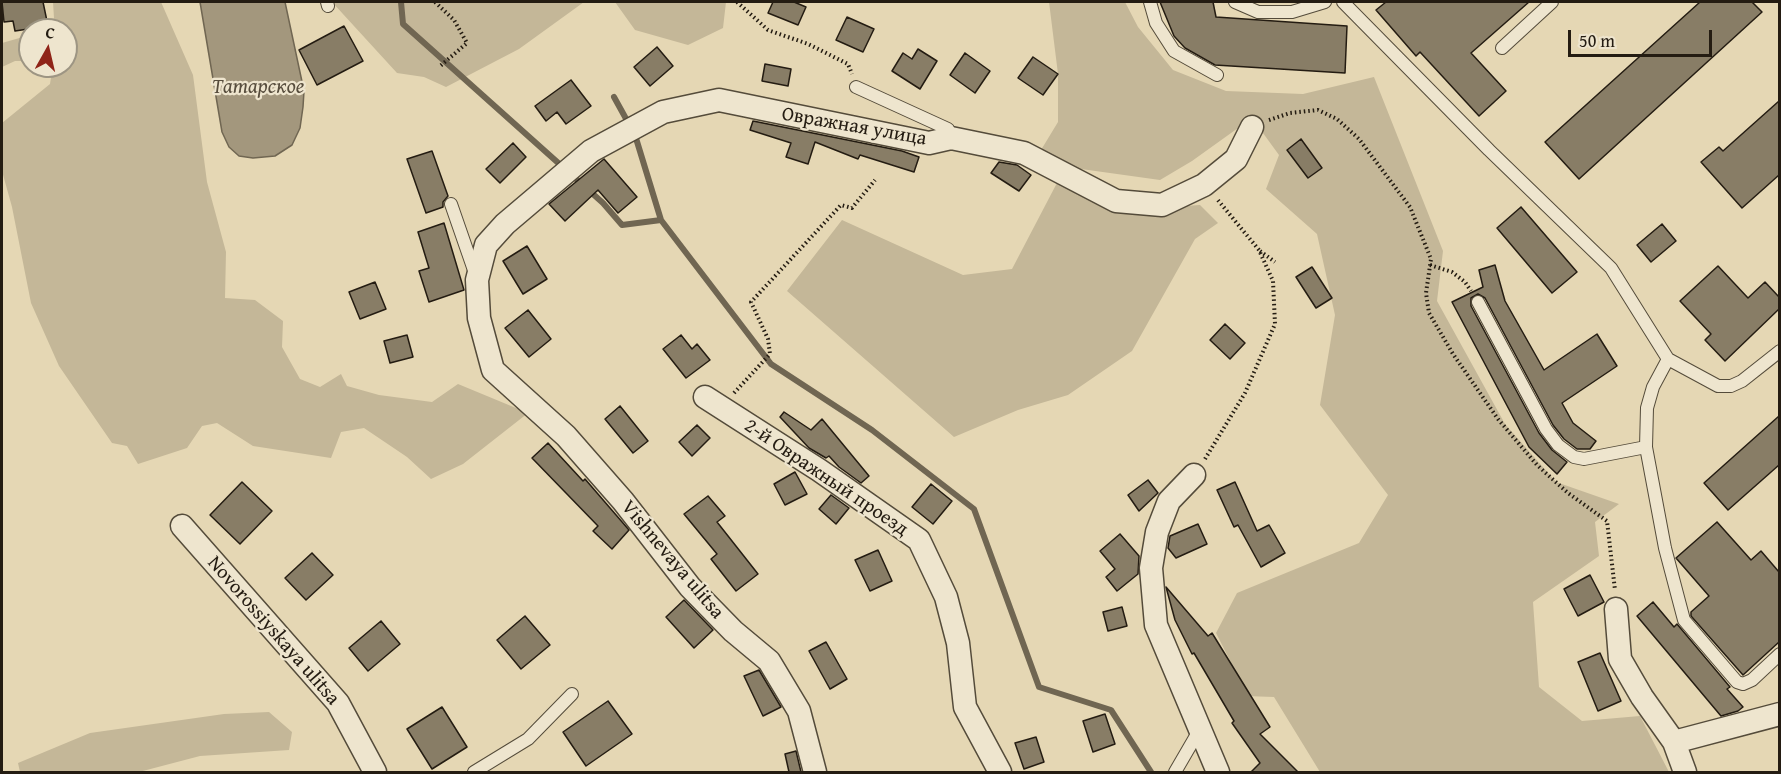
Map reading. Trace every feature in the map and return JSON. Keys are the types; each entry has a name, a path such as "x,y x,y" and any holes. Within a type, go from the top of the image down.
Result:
{"street":[{"name":"Овражная улица","path":"718,100 929,143 951,138 1024,153 1116,201 1162,205 1204,185 1236,159 1252,128"},
{"name":"Vishnevaya ulitsa","path":"718,100 663,112 591,151 521,210 486,245 477,280 479,318 493,370 566,436 622,501 690,587 733,630 769,661 799,711 815,772"},
{"name":"2-й Овражный проезд","path":"713,402 819,470 919,540 946,597 958,643 965,707 1000,772"},
{"path":"1194,475 1169,501 1157,532 1151,568 1156,625 1201,727 1218,772"},
{"name":"Novorossiyskaya ulitsa","path":"182,526 338,703 375,772"},
{"path":"1616,609 1620,659 1642,697 1674,742 1685,772"},
{"path":"1674,742 1779,714"}],"lane":[{"path":"1149,2 1156,23 1174,51 1217,75"},
{"path":"1235,2 1258,12 1292,12 1325,2"},
{"path":"1343,2 1489,150 1611,268 1668,359 1718,386 1731,386 1742,381 1779,351"},
{"path":"1502,48 1552,2"},
{"path":"856,87 948,129 951,138"},
{"path":"451,204 477,280"},
{"path":"1478,302 1546,429 1558,445 1574,456 1584,459 1646,447"},
{"path":"1668,359 1653,387 1647,408 1646,447 1665,548 1683,620 1737,681 1743,684 1752,680 1779,654"},
{"path":"474,772 528,739 572,694"},
{"path":"1175,772 1201,727"}],"path":[{"path":"435,2 454,21 467,43 439,67"},
{"path":"737,2 768,30 808,44 848,64 856,87"},
{"path":"1252,128 1290,113 1318,110 1337,119 1359,139 1410,207 1431,259 1426,293 1429,313 1453,354 1498,419 1537,465 1568,493 1607,520 1616,609"},
{"path":"713,402 770,354 768,339 751,302 841,205 852,208 875,180"},
{"path":"1194,475 1245,393 1275,324 1273,281 1259,250 1235,218 1204,185"},
{"path":"1259,250 1275,262"},
{"path":"1430,265 1447,270 1465,282 1478,302"}],"shaded area":[{"path":"53,2 161,2 193,75 207,182 226,252 225,298 255,300 283,321 282,347 300,379 320,387 341,374 347,386 379,395 432,402 458,384 528,413 463,464 431,479 407,457 364,428 341,432 331,458 253,446 217,423 202,426 187,448 138,464 127,446 112,443 59,366 31,303 12,207 2,171 2,123 50,84 51,78 78,78 78,18 54,18"},
{"path":"332,2 584,2 519,49 446,87 424,77 397,73"},
{"path":"615,2 726,2 723,28 688,45 635,30"},
{"path":"1049,2 1125,2 1138,27 1173,70 1226,91 1303,94 1374,77 1443,251 1437,301 1505,424 1556,482 1619,504 1595,522 1599,556 1533,602 1539,687 1582,721 1640,716 1669,772 1320,772 1274,697 1245,696 1247,694 1216,633 1237,593 1359,543 1388,495 1320,405 1335,315 1317,234 1266,189 1279,155 1252,118 1192,161 1160,180 1074,168 1041,150 1058,122 1058,74"},
{"path":"18,38 18,61 2,67 2,43"},
{"path":"1058,181 1137,209 1200,205 1218,223 1195,239 1132,351 1068,395 1018,410 954,437 787,291 842,220 963,275 1012,269"},
{"path":"269,712 292,732 289,750 200,756 139,772 20,772 18,763 90,733 224,714"}],"water":[{"name":"Татарское","path":"200,2 285,2 304,91 303,107 300,128 292,145 275,156 253,158 239,156 229,147 222,132"}],"building":[{"path":"2,2 43,2 46,18 18,18 18,31 15,31 13,21 4,22"},
{"path":"773,2 794,2 806,7 798,25 768,13"},
{"path":"1160,2 1213,2 1216,17 1347,26 1345,73 1215,65 1185,48 1174,36"},
{"path":"1386,2 1529,2 1471,53 1506,91 1479,116 1420,52 1416,56 1376,10"},
{"path":"1700,2 1752,2 1762,12 1579,179 1545,142"},
{"path":"847,17 874,29 863,52 836,40"},
{"path":"344,26 363,61 317,85 299,50"},
{"path":"657,47 673,66 650,86 634,67"},
{"path":"918,49 937,61 920,89 892,71 903,53 912,59"},
{"path":"965,53 990,71 975,93 950,75"},
{"path":"1033,57 1058,74 1043,95 1018,78"},
{"path":"765,64 791,69 788,86 762,81"},
{"path":"571,80 591,106 566,124 557,112 546,121 535,106"},
{"path":"1779,101 1779,175 1742,208 1701,162 1719,147 1723,151"},
{"path":"753,121 902,151 919,157 914,172 860,155 858,159 815,142 808,164 786,157 791,143 750,130"},
{"path":"1301,139 1322,168 1308,178 1287,150"},
{"path":"513,143 526,157 500,183 486,169"},
{"path":"432,151 448,196 443,202 443,207 426,213 407,159"},
{"path":"604,159 637,197 618,213 598,190 565,221 549,204"},
{"path":"999,162 1017,165 1031,175 1019,191 991,173"},
{"path":"1521,207 1577,272 1552,293 1497,228"},
{"path":"444,223 464,290 429,302 419,271 429,268 418,232"},
{"path":"1662,224 1676,241 1651,262 1637,245"},
{"path":"527,246 547,279 523,294 503,261"},
{"path":"1495,265 1505,301 1544,370 1597,334 1617,366 1562,403 1573,423 1596,441 1590,449 1577,449 1564,439 1553,425 1485,298 1478,294 1471,298 1471,306 1539,433 1552,450 1567,462 1557,474 1529,447 1452,302 1483,287 1479,270"},
{"path":"1718,266 1748,298 1765,282 1779,297 1779,309 1725,361 1705,340 1711,334 1680,301"},
{"path":"1312,267 1332,298 1316,308 1296,277"},
{"path":"375,282 386,309 360,319 349,292"},
{"path":"528,310 551,339 529,357 505,328"},
{"path":"1225,324 1245,343 1230,359 1210,340"},
{"path":"407,335 413,357 390,363 384,341"},
{"path":"681,335 692,349 697,344 710,360 686,378 663,349"},
{"path":"620,406 648,441 633,453 605,419"},
{"path":"784,412 811,430 822,419 869,476 861,483 839,467 829,456 826,458 809,448 780,417"},
{"path":"1779,416 1779,465 1728,510 1704,483"},
{"path":"697,425 710,438 692,456 679,442"},
{"path":"548,443 583,481 585,479 629,530 612,549 593,531 598,526 532,458"},
{"path":"795,472 807,494 785,505 774,484"},
{"path":"1148,480 1158,493 1139,511 1128,495"},
{"path":"242,482 272,511 240,544 210,515"},
{"path":"1235,482 1257,531 1269,525 1285,553 1261,567 1238,525 1234,527 1217,490"},
{"path":"931,484 952,501 933,524 912,507"},
{"path":"831,495 849,508 836,524 819,509"},
{"path":"708,496 725,516 717,522 758,574 736,591 711,559 717,554 684,514"},
{"path":"1717,522 1751,560 1761,551 1779,572 1779,642 1743,675 1691,616 1691,612 1709,596 1676,558"},
{"path":"1198,524 1207,544 1176,558 1168,548 1170,536"},
{"path":"1120,534 1139,556 1138,574 1117,591 1106,577 1115,569 1100,551"},
{"path":"878,550 892,581 870,591 855,560"},
{"path":"312,553 333,575 306,600 285,578"},
{"path":"1590,575 1604,602 1578,616 1564,589"},
{"path":"1166,587 1208,636 1212,633 1270,727 1260,734 1298,772 1251,772 1260,763 1232,723 1234,721 1194,653 1192,654 1175,620"},
{"path":"684,600 713,630 694,648 666,617"},
{"path":"1653,602 1674,627 1677,624 1730,687 1727,689 1743,707 1738,711 1721,716 1637,616"},
{"path":"1122,607 1127,626 1108,631 1103,612"},
{"path":"525,616 550,645 521,669 497,640"},
{"path":"381,621 400,644 368,671 349,648"},
{"path":"826,642 847,679 830,689 809,651"},
{"path":"1600,653 1621,701 1598,711 1578,662"},
{"path":"759,670 781,707 763,716 744,676"},
{"path":"608,701 632,734 586,766 563,732"},
{"path":"442,707 467,747 432,769 407,729"},
{"path":"1105,714 1115,744 1093,752 1083,721"},
{"path":"1036,737 1044,762 1024,769 1015,743"},
{"path":"796,751 801,772 789,772 785,754"}],"waterway":[{"path":"401,2 403,24 603,203 622,225 661,220 771,364 872,430 974,509 1039,687 1111,710 1151,772"},
{"path":"614,97 635,135 661,220"}]}
